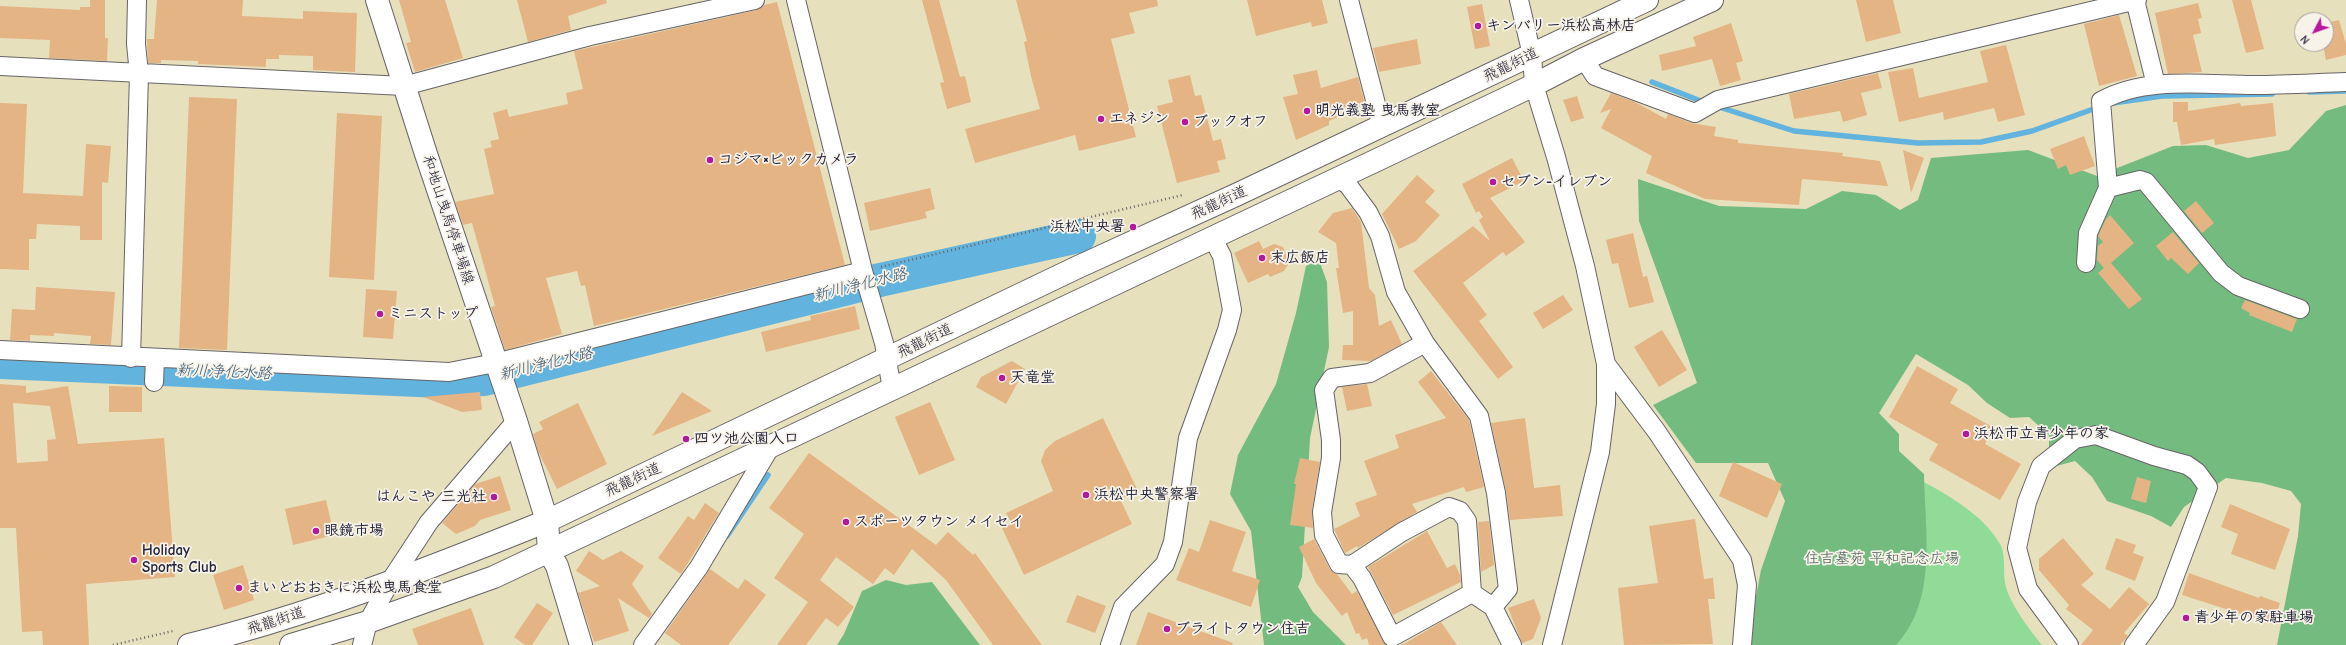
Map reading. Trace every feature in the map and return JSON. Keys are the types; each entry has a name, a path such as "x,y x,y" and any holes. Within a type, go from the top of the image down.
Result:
{"main road":[{"name":"和地山曳馬停車場線","path":"377,0 498,371 516,421 546,521 549,552 557,566 581,645"},
{"name":"飛龍街道","path":"189,645 254,629 392,580 546,521 886,360 1078,267 1382,127 1647,0"},
{"name":"飛龍街道","path":"291,645 368,622 494,577 1534,85 1584,59 1712,0"}],"street":[{"path":"131,358 139,74 136,44 138,0"},
{"path":"0,66 404,86 590,36 755,0"},
{"path":"796,0 863,271 884,343 892,389"},
{"path":"1349,0 1382,127"},
{"path":"1519,0 1532,55 1534,85 1556,157 1585,266 1606,364 1606,404 1600,452 1552,645"},
{"path":"1584,59 1595,76 1695,112 1718,100 2136,0 2156,85"},
{"path":"2086,263 2088,233 2108,188 2105,169 2106,158 2102,108 2114,94 2156,85 2274,85 2346,82"},
{"path":"1338,178 1348,185 1368,212 1380,236 1396,292 1425,343 1479,416 1496,493 1508,589 1494,608"},
{"path":"2108,188 2140,180 2146,182 2221,273 2238,286 2300,309"},
{"path":"1110,645 1123,607 1165,564 1173,542 1188,438 1227,330 1232,310 1222,256 1212,237"},
{"path":"0,350 131,358 449,372 498,371 863,271"},
{"path":"1425,343 1370,374 1332,378 1324,390 1331,440 1331,458 1322,512 1324,535 1339,564 1352,565 1402,532 1449,507 1460,511 1467,520 1472,593"},
{"path":"154,359 154,382"},
{"path":"1606,364 1657,432 1742,560 1747,585 1742,645"},
{"path":"362,645 368,622 392,580 429,522 516,421"},
{"path":"2070,645 2028,589 2017,548 2027,502 2041,466 2075,439 2096,435 2154,456 2187,465 2197,472 2208,488 2165,602 2134,645"},
{"path":"643,645 699,567 771,446"},
{"path":"1352,565 1362,578 1392,636 1472,593"},
{"path":"1472,593 1494,608 1512,645"},
{"path":"1729,645 1732,637 1744,626"}],"path":[{"path":"863,271 1190,193"}],"green space":[{"path":"2346,105 2346,645 2277,645 2298,536 2301,504 2291,491 2262,483 2226,478 2184,507 2171,527 2151,516 2107,501 2092,477 2075,461 2049,468 2049,435 2029,417 2010,418 1987,403 1968,385 1916,354 1879,413 1899,434 1899,451 1924,474 1927,541 1924,586 1918,608 1909,627 1896,645 1747,645 1761,570 1785,501 1768,463 1696,463 1653,405 1697,383 1639,221 1638,179 1719,206 1806,209 1842,191 1876,195 1900,210 1918,200 1931,158 2028,150 2097,176 2173,146 2206,145 2248,158 2289,150 2326,111"},
{"path":"1319,260 1327,282 1329,347 1310,438 1302,577 1298,587 1313,612 1346,645 1264,645 1251,531 1230,494 1238,455 1276,384 1296,313 1306,266"},
{"name":"住吉墓苑 平和記念広場","path":"1840,443 1928,484 1971,511 1988,527 2002,548 2004,558 2004,579 2007,591 2026,624 2042,645 1768,645"},
{"path":"886,580 906,585 932,582 980,645 837,645 844,634 862,591"}],"building":[{"path":"90,0 105,0 105,38 108,38 107,61 49,58 50,40 0,38 0,6 80,10 80,7 90,7"},
{"path":"157,0 243,0 242,16 303,19 303,11 357,13 355,72 313,70 313,56 279,55 279,59 266,59 266,67 198,64 198,61 161,60 161,63 148,63 147,39 154,39"},
{"path":"399,0 445,0 463,58 415,72 406,43 411,42"},
{"path":"517,0 606,0 607,3 568,16 571,30 528,42"},
{"path":"922,0 939,0 960,77 965,76 971,102 947,109 940,83 944,82"},
{"path":"1016,0 1157,0 1158,6 1129,13 1135,33 1111,39 1136,137 1079,151 1075,135 975,163 965,129 1040,109 1024,42 1027,41"},
{"path":"1247,0 1322,0 1328,23 1312,27 1311,22 1256,36"},
{"path":"1856,0 1893,0 1901,33 1866,42"},
{"path":"2232,0 2251,0 2264,49 2246,53"},
{"name":"コジマ×ビックカメラ","path":"777,2 845,265 594,326 585,285 581,286 577,271 546,278 562,334 505,350 491,307 495,306 472,223 463,225 455,202 494,194 484,149 492,147 490,141 499,139 493,113 507,109 509,117 568,104 566,93 583,89 574,51 757,10 764,5"},
{"path":"2198,3 2202,18 2198,19 2201,33 2193,35 2202,72 2168,74 2155,13"},
{"name":"キンバリー浜松高林店","path":"1482,4 1490,46 1475,49 1467,7"},
{"path":"2119,15 2137,76 2099,86 2084,24"},
{"path":"2339,20 2346,44 2346,55 2326,60 2324,52 2334,52 2334,21"},
{"path":"1731,23 1743,61 1736,63 1741,80 1720,86 1712,59 1662,71 1659,55 1696,46 1693,37"},
{"path":"1417,39 1421,64 1379,72 1373,48"},
{"path":"2006,45 2025,115 1998,122 1994,108 1944,120 1943,112 1899,122 1888,72 1913,68 1919,98 1988,82 1980,51"},
{"name":"明光義塾 曳馬教室","path":"1317,70 1321,88 1358,77 1365,104 1329,121 1329,125 1296,140 1283,97 1298,94 1293,75"},
{"path":"1878,73 1882,88 1861,93 1867,115 1843,122 1840,111 1794,119 1789,94"},
{"name":"ブックオフ","path":"1190,75 1195,96 1201,95 1213,141 1221,139 1226,159 1217,161 1220,172 1177,183 1157,106 1173,102 1168,80"},
{"path":"1611,93 1635,102 1666,119 1668,114 1691,123 1716,127 1714,136 1738,140 1738,143 1843,153 1842,156 1880,161 1888,186 1802,179 1799,205 1705,199 1646,173 1652,156 1601,128 1611,109 1600,113"},
{"path":"1577,96 1584,118 1571,122 1563,100"},
{"path":"189,97 237,99 227,350 179,348"},
{"path":"2173,102 2188,102 2188,111 2240,103 2241,106 2273,103 2276,136 2215,145 2214,139 2181,145 2177,122 2173,122"},
{"path":"0,103 27,104 23,193 83,196 86,144 111,146 108,183 102,182 102,240 80,240 80,226 37,224 36,239 29,239 29,270 0,269"},
{"path":"337,113 382,116 374,280 329,277"},
{"path":"2084,136 2095,166 2070,175 2066,165 2058,169 2050,149"},
{"path":"1903,150 1924,158 1911,193"},
{"path":"1512,158 1524,181 1490,198 1525,242 1506,256 1503,252 1463,283 1487,315 1479,321 1513,367 1498,379 1413,271 1473,226 1490,241 1479,220 1483,217 1479,211 1476,213 1462,184"},
{"path":"1417,175 1435,191 1425,202 1440,215 1416,241 1399,249 1382,214"},
{"path":"930,188 935,209 925,212 927,218 870,231 864,203"},
{"path":"2196,201 2214,223 2202,233 2184,211"},
{"path":"1352,208 1361,222 1369,288 1375,295 1379,326 1391,320 1402,344 1371,361 1342,360 1343,345 1353,345 1353,311 1343,313 1336,268 1339,268 1336,243 1318,232 1333,213"},
{"path":"2110,215 2134,243 2111,263 2142,299 2129,309 2098,273 2104,268 2097,260 2098,246 2103,242 2098,236 2106,219"},
{"path":"2173,232 2199,263 2188,274 2171,258 2168,261 2156,246"},
{"path":"1633,233 1643,277 1647,276 1654,302 1629,308 1618,263 1612,264 1606,240"},
{"name":"末広飯店","path":"1259,241 1263,249 1274,244 1283,247 1289,263 1284,271 1270,277 1268,274 1248,283 1234,253"},
{"path":"36,287 115,292 111,345 90,344 91,336 54,333 54,336 30,335 30,341 10,340 12,309 35,310"},
{"name":"ミニストップ","path":"366,289 397,291 393,339 363,337"},
{"path":"1563,295 1573,310 1543,329 1533,313"},
{"path":"2245,300 2297,319 2292,332 2249,315 2250,313 2241,308"},
{"path":"855,306 860,329 766,352 761,332 811,320 810,316"},
{"path":"1662,330 1687,370 1659,387 1634,347"},
{"path":"1012,361 1025,369 1006,404 976,387 981,377"},
{"name":"浜松市立青少年の家","path":"1917,366 1958,389 1950,403 1994,428 1985,444 2021,464 2000,500 1929,460 1938,444 1889,417"},
{"path":"1431,371 1469,420 1484,487 1466,492 1464,487 1412,504 1417,512 1358,548 1357,546 1345,553 1334,529 1360,516 1355,503 1377,495 1364,461 1399,448 1395,435 1446,418 1418,382"},
{"path":"0,384 26,386 26,393 68,386 78,444 164,438 175,577 86,584 89,645 43,645 42,631 22,632 16,528 0,528","holes":["13,403 50,406 56,439 47,440 48,461 17,463"]},
{"path":"1367,384 1372,406 1347,411 1342,387"},
{"path":"109,386 142,387 142,412 109,412"},
{"path":"480,392 482,410 462,412 423,397"},
{"path":"682,392 712,411 652,436"},
{"path":"930,402 955,460 919,475 895,417"},
{"path":"578,403 607,464 557,489 538,451 533,434 543,429 539,422"},
{"name":"浜松中央警察署","path":"1103,418 1138,491 1120,499 1132,524 1024,575 1002,528 1012,524 1006,513 1053,491 1041,461 1045,450 1055,441"},
{"path":"1525,418 1534,488 1560,485 1563,516 1510,520 1506,491 1491,423"},
{"path":"809,453 936,545 948,532 973,555 975,553 1042,645 993,645 946,580 912,549 894,575 885,568 873,584 836,557 820,580 854,607 838,627 826,618 806,645 777,645 808,602 774,578 804,534 769,508"},
{"path":"1300,458 1320,462 1312,510 1313,528 1290,525 1296,484 1294,484"},
{"path":"1733,462 1782,484 1767,518 1719,496"},
{"path":"500,476 511,510 480,520 475,526 456,534 442,523 475,484"},
{"path":"2137,477 2151,481 2146,503 2131,499"},
{"path":"326,500 334,535 293,545 285,509"},
{"path":"705,503 719,513 681,574 658,558 688,516 694,520"},
{"path":"2230,504 2290,529 2275,570 2231,554 2238,534 2221,527"},
{"path":"1695,519 1704,579 1713,578 1715,599 1708,599 1713,644 1624,645 1618,588 1658,583 1649,526"},
{"path":"1210,520 1246,532 1232,571 1260,580 1251,607 1176,580 1189,548 1199,552"},
{"path":"1489,521 1494,565 1481,572 1478,522"},
{"path":"1427,531 1447,568 1455,564 1460,575 1461,582 1393,615 1368,567"},
{"path":"2063,538 2094,574 2081,585 2110,609 2129,587 2149,604 2124,633 2128,636 2120,645 2081,645 2093,630 2066,609 2069,605 2039,570 2039,559"},
{"path":"2116,538 2136,545 2133,553 2144,557 2135,581 2105,569"},
{"path":"1314,539 1330,569 1337,574 1352,594 1357,591 1386,645 1369,645 1367,638 1362,640 1359,633 1356,634 1347,612 1342,616 1316,583 1299,547"},
{"path":"589,551 603,560 621,551 644,566 632,584 652,614 649,618 618,598 629,631 594,642 578,593 600,586 576,571"},
{"path":"243,565 254,600 224,610 213,575"},
{"path":"710,569 738,589 745,579 766,595 728,645 681,645 665,633"},
{"path":"2189,573 2259,598 2260,596 2280,603 2273,624 2182,595"},
{"path":"1077,595 1106,606 1095,633 1066,622"},
{"path":"1534,599 1541,618 1533,639 1522,643 1508,608"},
{"path":"537,603 553,613 532,645 525,645 514,637"},
{"path":"471,608 484,645 418,645 412,629"},
{"name":"ブライトタウン住吉","path":"1148,612 1233,643 1232,645 1136,645"},
{"path":"1441,622 1457,645 1399,645 1404,644"}],"waterway":[{"path":"1652,82 1706,103"},
{"path":"2309,92 2346,91"},
{"path":"2113,103 2162,96 2272,94"},
{"path":"1716,106 1794,131 1918,143 1981,142 2032,131 2099,107"},
{"name":"新川浄化水路","path":"0,362 441,381 484,379 880,280 1079,236"},
{"path":"727,536 768,475"}],"place":[{"name":"キンバリー浜松高林店","path":"1478,26"},
{"name":"明光義塾 曳馬教室","path":"1307,111"},
{"name":"エネジン","path":"1101,119"},
{"name":"ブックオフ","path":"1185,122"},
{"name":"コジマ×ビックカメラ","path":"710,160"},
{"name":"セブン-イレブン","path":"1493,182"},
{"name":"浜松中央署","path":"1133,227"},
{"name":"末広飯店","path":"1262,258"},
{"name":"ミニストップ","path":"380,314"},
{"name":"天竜堂","path":"1002,378"},
{"name":"浜松市立青少年の家","path":"1966,434"},
{"name":"四ツ池公園入口","path":"686,439"},
{"name":"浜松中央警察署","path":"1086,495"},
{"name":"はんこや 三光社","path":"494,497"},
{"name":"スポーツタウン メイセイ","path":"846,522"},
{"name":"眼鏡市場","path":"316,531"},
{"name":"Holiday Sports Club","path":"134,560"},
{"name":"まいどおおきに浜松曳馬食堂","path":"239,588"},
{"name":"青少年の家駐車場","path":"2186,618"},
{"name":"ブライトタウン住吉","path":"1167,629"}]}
